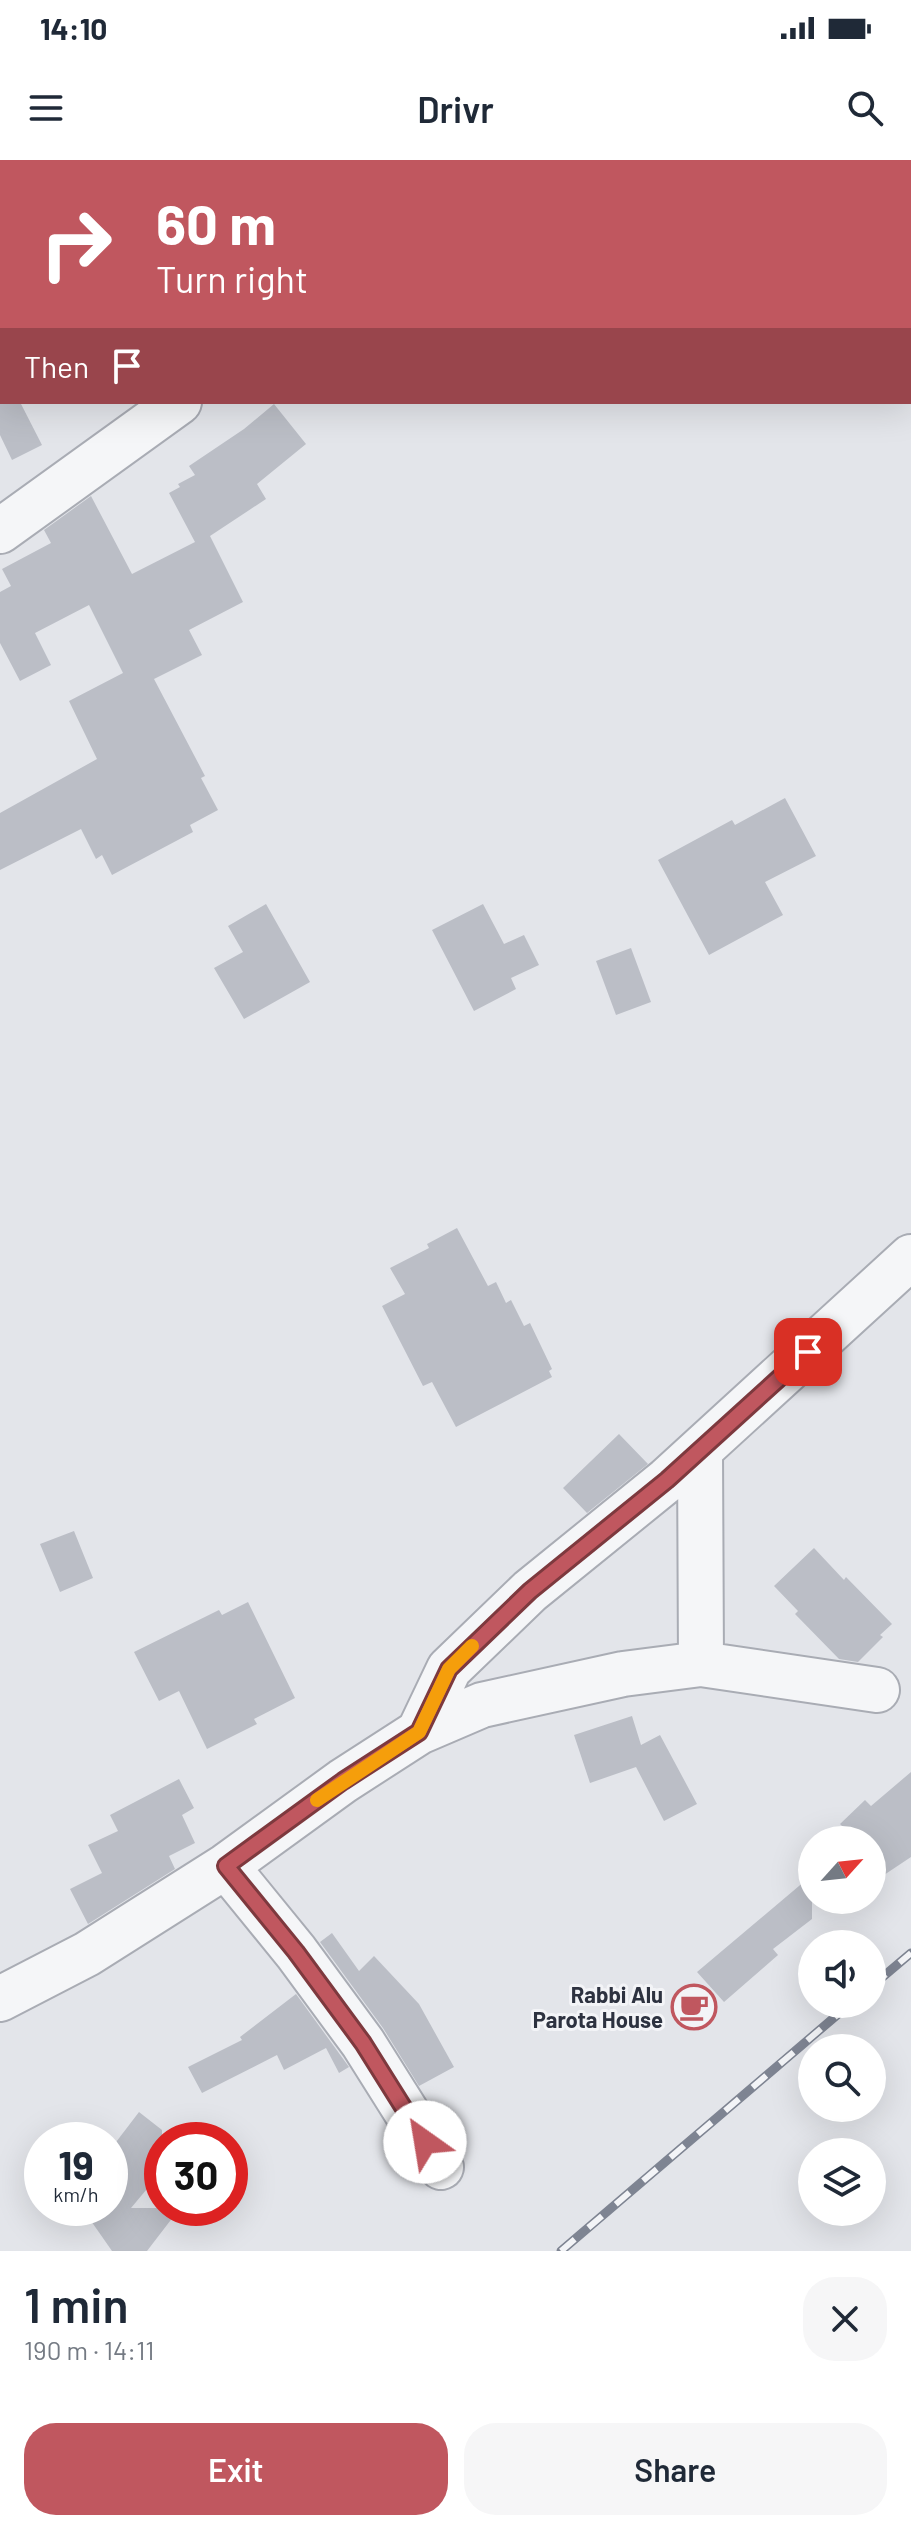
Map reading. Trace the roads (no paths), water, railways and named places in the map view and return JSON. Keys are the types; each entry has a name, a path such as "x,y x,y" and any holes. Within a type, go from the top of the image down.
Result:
{"street":[{"path":"0,531 176,404"},
{"path":"419,1732 449,1669 530,1591 700,1451 911,1257"},
{"path":"700,1451 701,1664"},
{"path":"0,1999 87,1954 226,1866 343,1781 419,1732 482,1705 623,1674 701,1664 877,1690"},
{"path":"226,1866 296,1952 363,2043 441,2167"}],"railway":[{"path":"886,1974 911,1953"},
{"path":"561,2251 834,2018"}],"place":[{"name":"Rabbi Alu Parota House","path":"694,2007"}]}
